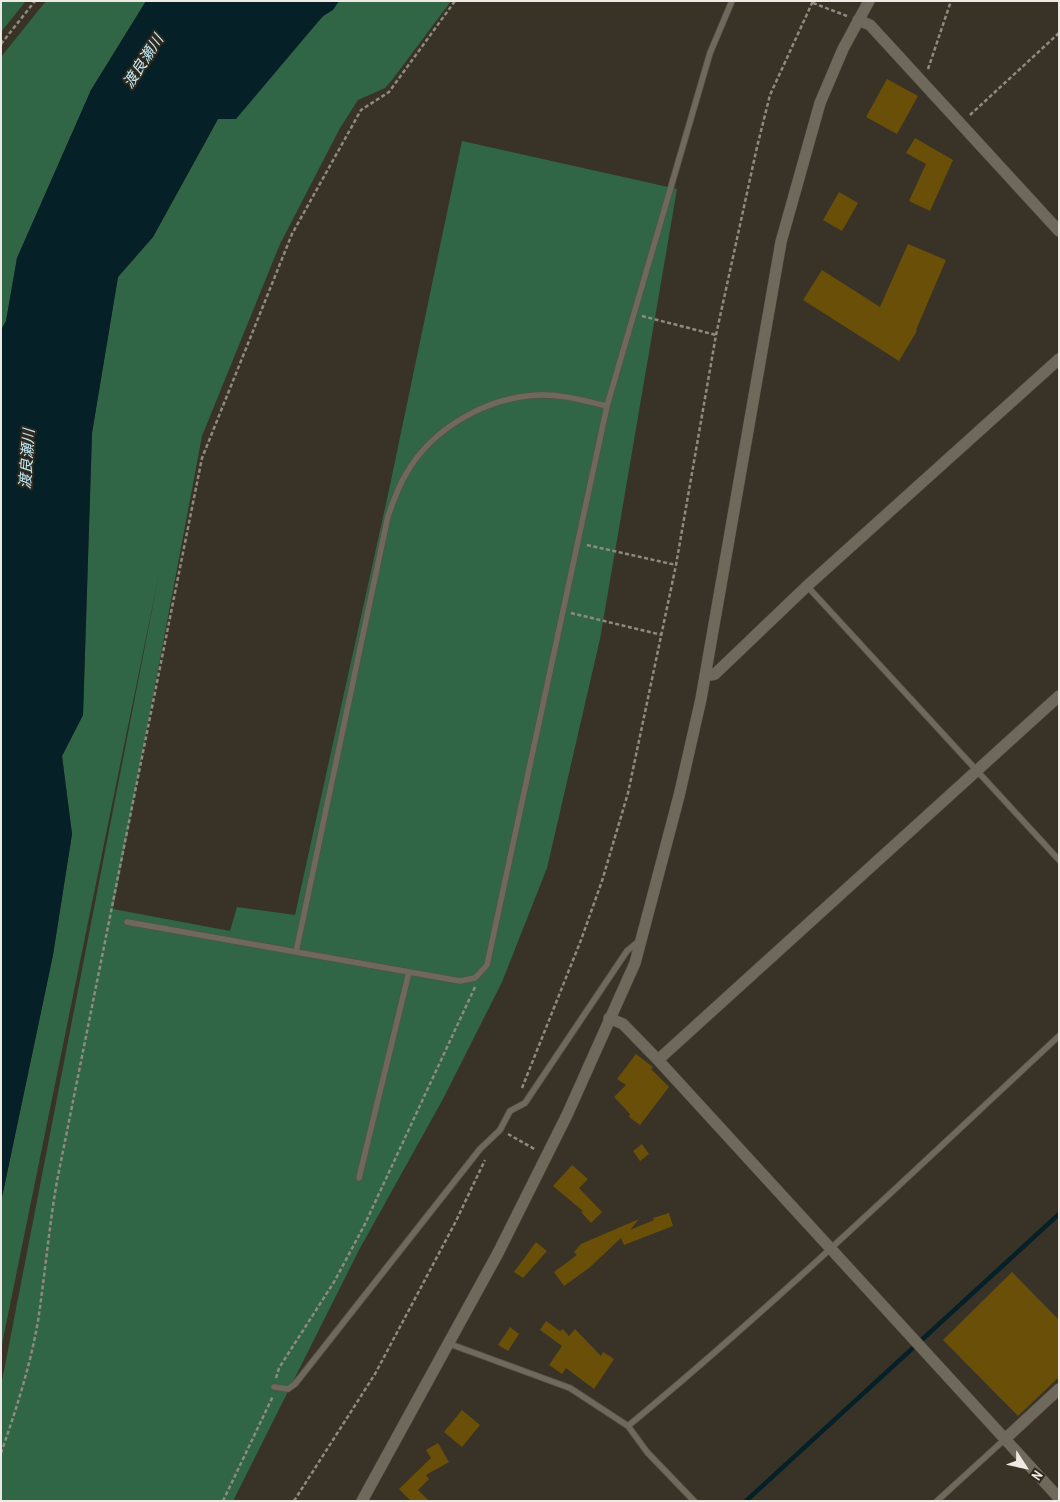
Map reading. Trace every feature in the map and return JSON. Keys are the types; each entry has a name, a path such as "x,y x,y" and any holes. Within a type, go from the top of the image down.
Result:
{"street":[{"path":"362,1501 450,1344 567,1115 635,963 688,759 705,676 781,242 820,103 858,20 869,1"},
{"path":"858,20 870,25 1059,231"},
{"path":"705,676 715,674 807,586 1059,358"},
{"path":"658,1060 978,772 1059,696"},
{"path":"609,1018 623,1024 658,1060 1059,1498"},
{"path":"1005,1439 1059,1389"}],"lane":[{"path":"127,922 460,981 475,978 482,972 489,960 607,406 710,54 732,1"},
{"path":"296,952 388,516 407,472 424,450 445,430 468,415 488,406 539,395 569,398 607,406"},
{"path":"807,586 1059,860"},
{"path":"274,1387 288,1389 295,1384 480,1149 500,1130 510,1111 525,1103 627,951 643,938"},
{"path":"359,1178 409,972"},
{"path":"628,1426 690,1375 1059,1036"},
{"path":"450,1344 570,1388 628,1426 647,1452 694,1501"},
{"path":"937,1501 1005,1439"}],"path":[{"path":"1,44 35,1"},
{"path":"1,1453 26,1380 38,1321 57,1181 202,458 292,234 361,110 389,92 455,1"},
{"path":"921,81 927,72 951,1"},
{"path":"521,1092 602,881 628,793 676,566 716,335 770,95 813,2 858,20"},
{"path":"960,124 1059,33"},
{"path":"634,313 716,335"},
{"path":"578,543 676,566"},
{"path":"564,612 662,634"},
{"path":"223,1501 273,1398 279,1368 334,1282 364,1226 482,972"},
{"path":"500,1130 546,1156"},
{"path":"294,1501 375,1374 482,1166"}],"green space":[{"path":"1,1 26,1 1,32"},
{"path":"46,1 146,1 91,90 17,258 6,321 1,330 1,57"},
{"path":"339,1 451,1 392,80 385,88 358,100 340,128 280,244 202,436 113,909 230,931 237,907 295,915 389,490 462,141 677,189 600,639 547,868 502,982 443,1099 359,1250 233,1501 1,1501 1,1386 159,574 1,1349 1,1202 53,955 72,834 62,756 83,715 92,433 118,277 153,237 218,119"}],"water":[{"name":"渡良瀬川","path":"146,1 339,1 333,10 323,16 236,119 218,119 153,237 118,277 92,433 83,715 62,756 72,834 53,955 1,1202 1,330 6,321 17,258 91,90"}],"building":[{"path":"887,79 918,96 897,134 866,117"},
{"path":"915,138 953,160 930,211 909,201 926,164 906,153"},
{"path":"839,192 858,203 842,231 823,220"},
{"path":"908,244 946,260 917,331 899,361 803,300 822,270 880,307"},
{"path":"636,1054 653,1067 651,1069 669,1087 640,1125 629,1117 630,1114 614,1097 626,1085 617,1079"},
{"path":"642,1144 649,1154 640,1161 633,1151"},
{"path":"572,1165 588,1179 579,1188 602,1212 591,1223 581,1212 583,1211 553,1186"},
{"path":"669,1213 673,1226 624,1245 621,1238 589,1268 564,1286 554,1272 577,1255 574,1252 581,1244 639,1219 630,1230 654,1220 653,1218"},
{"path":"536,1242 547,1251 523,1278 514,1272"},
{"path":"1012,1272 1059,1320 1059,1377 1018,1416 943,1340"},
{"path":"546,1321 560,1331 563,1329 569,1336 575,1329 601,1356 603,1352 614,1359 594,1389 566,1368 562,1374 549,1365 562,1346 540,1330"},
{"path":"510,1327 519,1334 508,1351 498,1345"},
{"path":"462,1410 480,1425 462,1447 444,1432"},
{"path":"438,1443 449,1462 426,1475 429,1479 418,1490 429,1501 411,1501 399,1489 431,1458 426,1450"}],"waterway":[{"path":"746,1501 1059,1214"}]}
